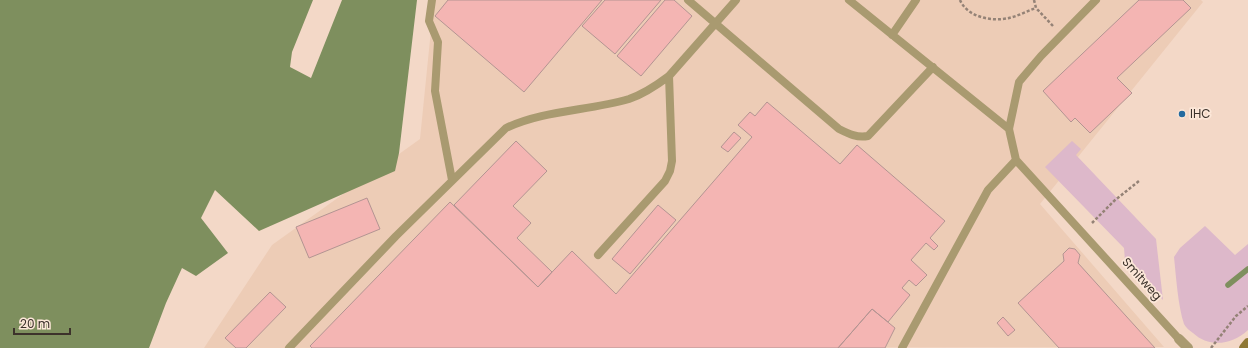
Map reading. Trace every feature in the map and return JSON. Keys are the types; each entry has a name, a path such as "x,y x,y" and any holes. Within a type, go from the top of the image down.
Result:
{"street":[{"name":"Smitweg","path":"1179,339 1188,348"},
{"path":"1244,348 1248,343"}],"lane":[{"path":"432,0 429,21 438,42 435,91 452,180"},
{"path":"688,0 839,129 852,135 862,137 868,136 932,67"},
{"path":"289,348 452,180 506,128 524,120 630,98 651,89 669,76 736,0"},
{"path":"849,0 1008,129"},
{"path":"892,35 916,0"},
{"path":"902,348 988,190 1016,160 1008,129 1019,82 1040,56 1096,0"},
{"path":"598,255 666,181 670,171 672,161 669,76"},
{"name":"Smitweg","path":"1016,160 1179,339"}],"path":[{"path":"960,0 964,8 970,13 994,18 1008,18 1036,8"},
{"path":"1034,0 1036,8 1053,26"},
{"path":"1100,213 1139,181"},
{"path":"1211,348 1236,316 1248,306"}],"shaded area":[{"path":"0,0 313,0 292,52 290,67 311,78 342,0 417,0 399,153 395,171 259,231 215,190 201,218 228,253 196,276 182,268 166,303 149,348 0,348"},
{"path":"434,0 1201,0 1203,2 1040,204 1164,347 204,348 272,245 420,139"},
{"path":"1072,141 1081,149 1076,155 1156,239 1163,300 1125,261 1124,248 1045,167"},
{"path":"1205,226 1235,255 1248,244 1248,330 1235,339 1220,343 1206,341 1199,338 1189,330 1184,324 1180,309 1174,257 1180,248"}],"building":[{"path":"448,0 602,0 524,92 435,16"},
{"path":"605,0 661,0 615,54 582,26"},
{"path":"665,0 674,0 692,16 641,76 617,56"},
{"path":"1139,0 1183,0 1191,8 1117,78 1132,93 1090,133 1075,118 1071,122 1043,91"},
{"path":"767,102 840,164 857,145 945,221 930,238 938,246 934,250 926,243 911,260 927,275 916,286 909,280 902,288 910,295 888,322 872,309 838,348 312,348 310,346 450,202 538,287 572,251 616,294 752,137 738,125 750,112 755,116"},
{"path":"734,132 741,138 728,152 721,147"},
{"path":"516,141 547,171 513,206 531,223 517,238 552,272 538,287 454,205"},
{"path":"367,198 380,229 309,258 296,227"},
{"path":"658,205 676,220 630,274 612,259"},
{"path":"1069,248 1075,249 1080,255 1078,263 1155,348 1059,348 1018,303 1064,261 1063,254"},
{"path":"270,292 286,307 246,348 236,348 225,338"},
{"path":"872,309 895,328 885,348 838,348"},
{"path":"1003,317 1015,330 1008,336 997,323"}],"waterway":[{"path":"1228,285 1248,269"}],"place":[{"name":"IHC","path":"1182,114"}]}
